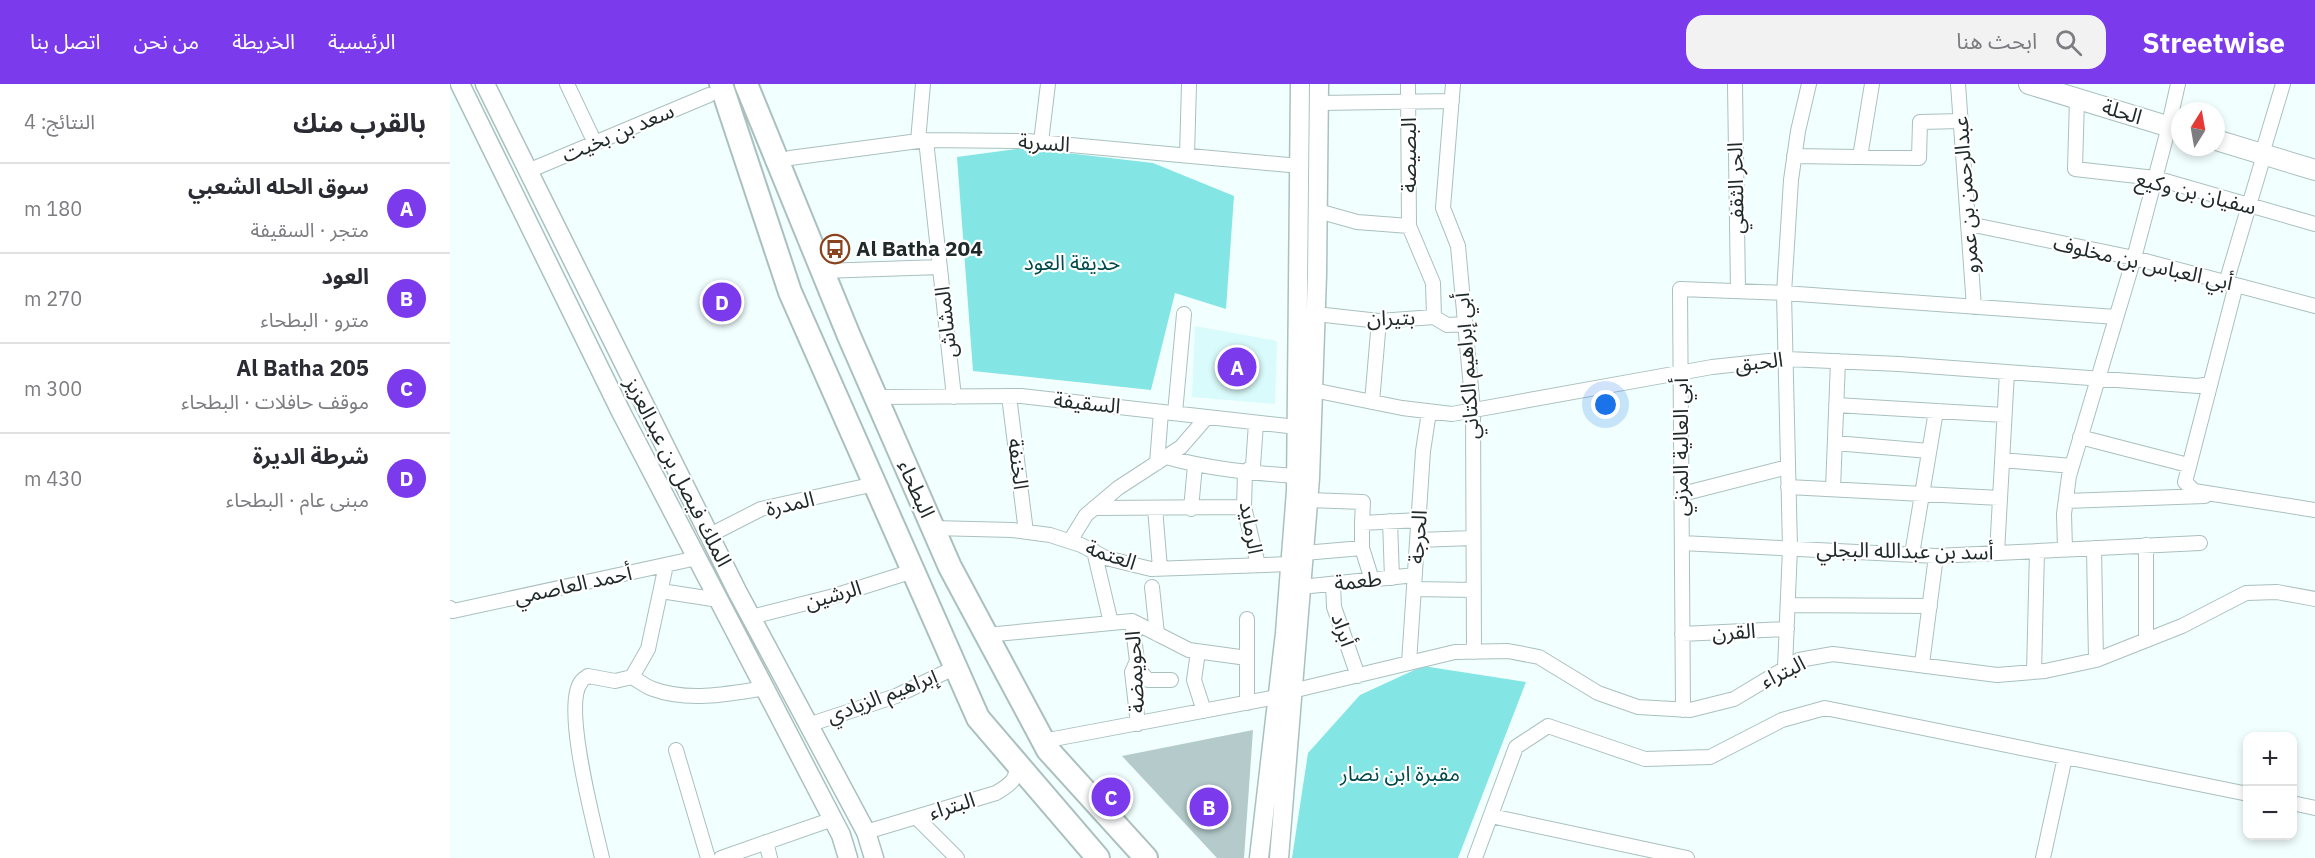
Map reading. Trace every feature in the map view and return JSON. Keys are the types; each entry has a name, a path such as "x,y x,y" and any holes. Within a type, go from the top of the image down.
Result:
{"main road":[{"name":"البطحاء","path":"746,84 822,271 950,567 1048,750 1146,858"},
{"name":"الحلة","path":"2029,84 2071,91 2171,121"},
{"name":"البطحاء","path":"715,89 790,292 978,718 1098,858"},
{"path":"2225,133 2315,170"},
{"path":"2225,142 2315,158"}],"street":[{"name":"الملك فيصل بن عبدالعزيز","path":"460,84 615,401 833,819 848,858"},
{"name":"الملك فيصل بن عبدالعزيز","path":"484,84 751,617 866,832 874,858"},
{"path":"567,84 596,143"},
{"name":"المشاش","path":"923,84 922,140 940,267 954,397"},
{"path":"1041,142 1047,84"},
{"path":"1187,156 1189,84"},
{"path":"1259,858 1301,587 1297,558 1296,476 1300,84"},
{"path":"1279,858 1285,694 1297,558 1308,500 1316,314 1319,84"},
{"name":"البصيصة","path":"1408,84 1409,225 1433,283 1434,317"},
{"name":"أبي إبراهيم الكتاني","path":"1453,84 1443,208 1458,246 1473,410 1474,652"},
{"name":"الحر الثقفي","path":"1735,84 1738,291"},
{"path":"1785,668 1790,548 1784,293 1791,180 1809,84"},
{"path":"1860,157 1872,84"},
{"name":"عبدالرحمن بن عمرو","path":"1958,84 1974,307"},
{"path":"2177,102 2178,84"},
{"path":"2283,84 2249,206 2210,384 2185,482 2194,491 2315,510"},
{"name":"سعد بن بخيت","path":"528,171 715,89"},
{"name":"سفيان بن وكيع","path":"2071,91 2075,170 2155,178 2315,224"},
{"path":"1319,103 1452,100"},
{"path":"1794,156 1918,158 1920,122 1961,122"},
{"path":"2065,549 2066,501 2072,466 2155,178 2171,133"},
{"name":"السربة","path":"790,158 922,140 1041,142 1300,166"},
{"path":"1318,212 1357,222 1409,225"},
{"name":"أبي العباس بن مخلوف","path":"1969,224 2133,258 2315,306"},
{"path":"822,271 940,267"},
{"name":"أبي العالية المزني","path":"1683,710 1680,289 1784,293 2116,317"},
{"path":"1162,460 1184,314"},
{"name":"بتيران","path":"1316,314 1379,321 1434,317 1447,325 1465,324"},
{"path":"1372,402 1379,321"},
{"name":"الحبق","path":"1313,390 1429,412 1452,414 1681,373 1787,359 2198,386 2210,384"},
{"path":"1833,489 1838,361"},
{"path":"1997,553 2007,372"},
{"name":"السقيفة","path":"876,397 1009,396 1297,428"},
{"name":"الخنفة","path":"1009,396 1026,532"},
{"path":"1836,405 2004,415"},
{"path":"1912,554 1936,411"},
{"name":"الحرجة","path":"1409,663 1424,451 1429,412"},
{"path":"1070,542 1086,515 1118,488 1181,447 1207,417"},
{"name":"الرمايد","path":"1256,423 1253,466 1245,472 1244,507 1258,565"},
{"path":"2080,437 2188,465"},
{"path":"1835,443 1929,451"},
{"path":"2002,459 2072,466"},
{"path":"1162,460 1245,472 1296,476"},
{"path":"1191,509 1195,465"},
{"path":"1682,494 1788,466"},
{"name":"المدرة","path":"710,535 761,509 875,484"},
{"path":"1788,487 2000,498"},
{"path":"2066,501 2221,496"},
{"path":"1308,500 1363,502 1362,548 1372,580"},
{"path":"1094,508 1244,507"},
{"path":"1155,508 1160,568"},
{"path":"1362,523 1419,520"},
{"path":"1390,521 1392,578"},
{"name":"العتمة","path":"933,528 1050,535 1094,551 1106,558 1151,568 1258,565 1362,548"},
{"path":"1418,540 1473,538"},
{"name":"أسد بن عبدالله البجلي","path":"1682,543 1936,556 2200,543"},
{"path":"2146,545 2146,640"},
{"path":"2094,548 2096,660"},
{"path":"1094,551 1111,623"},
{"path":"2034,672 2037,551"},
{"path":"1923,664 1936,556"},
{"name":"أحمد العاصمي","path":"450,608 453,611 697,558"},
{"path":"632,677 648,649 666,565"},
{"name":"الرشين","path":"751,617 913,572"},
{"name":"طعمة","path":"1301,587 1392,578 1474,590"},
{"name":"أبراد","path":"1333,584 1334,607 1358,676"},
{"path":"1152,587 1157,634"},
{"path":"661,591 719,600"},
{"name":"البتراء","path":"1043,741 1247,703 1455,652 1508,651 1539,657 1598,693 1638,707 1690,710 1734,699 1799,660 1833,654 1998,675 2034,672 2096,660 2182,626 2246,593 2277,592 2315,599"},
{"path":"1788,605 1930,606"},
{"path":"1247,619 1247,703"},
{"path":"986,634 1132,621 1189,650 1247,658"},
{"name":"الحويمضة","path":"1132,621 1137,661 1132,672 1138,724"},
{"name":"القرن","path":"1682,634 1786,629"},
{"path":"1198,652 1194,680 1204,711"},
{"path":"1135,666 1148,680 1171,680"},
{"name":"إبراهيم الزيادي","path":"808,725 896,696 956,667"},
{"path":"603,858 584,784 575,707 579,683 588,676 615,681 632,677 652,689 682,694 718,696 765,688"},
{"path":"1475,858 1516,747 1548,726 1645,759 1710,757 1782,720 1825,708 2243,793"},
{"path":"676,750 708,858"},
{"path":"2043,858 2065,756"},
{"name":"البتراء","path":"866,832 996,793 1010,785 1015,777 1017,769 1014,760"},
{"path":"2297,804 2315,808"},
{"path":"1491,816 1687,858"},
{"path":"916,817 957,858"},
{"path":"721,858 833,819"},
{"path":"766,842 770,858"}],"shaded area":[{"path":"1195,326 1277,341 1275,404 1192,397"}],"green space":[{"name":"حديقة العود","path":"1024,148 1153,163 1234,196 1226,309 1175,293 1151,390 973,371 957,157"},
{"name":"مقبرة ابن نصار","path":"1423,666 1526,682 1458,858 1292,858 1308,753 1360,695"}],"building":[{"path":"1253,730 1244,858 1217,858 1122,756"}],"place":[{"name":"Al Batha 204","path":"835,249"},
{"name":"شرطة الديرة","path":"722,302"},
{"name":"سوق الحله الشعبي","path":"1237,367"},
{"name":"Al Batha 205","path":"1111,797"},
{"name":"العود","path":"1209,807"}]}
